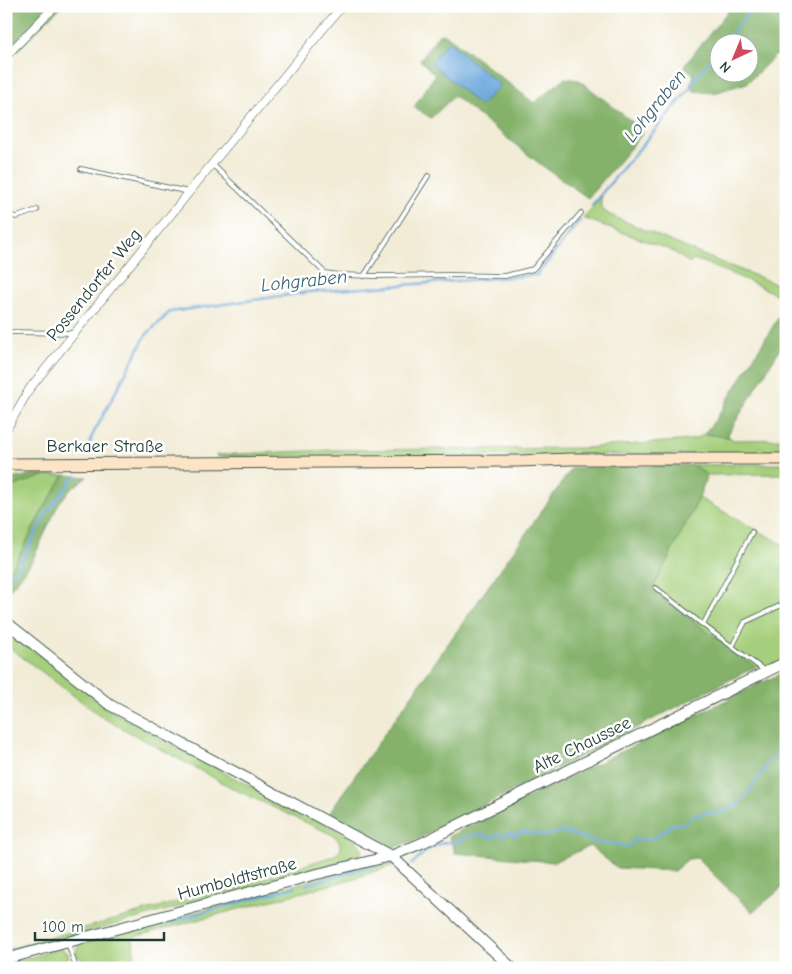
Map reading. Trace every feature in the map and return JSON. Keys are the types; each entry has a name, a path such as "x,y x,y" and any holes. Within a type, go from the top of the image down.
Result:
{"main road":[{"name":"Berkaer Straße","path":"6,464 786,459"}],"street":[{"path":"6,56 56,6"},
{"name":"Possendorfer Weg","path":"6,430 30,388 342,6"},
{"path":"6,622 110,705 391,856 512,968"},
{"name":"Alte Chaussee","path":"391,856 442,833 786,662"},
{"name":"Humboldtstraße","path":"6,959 313,875 391,856"}],"lane":[{"path":"212,164 325,272 340,275 505,276 533,269 581,213"},
{"path":"81,169 189,192"},
{"path":"364,276 428,176"},
{"path":"6,215 17,217 37,210"},
{"path":"6,332 75,333"},
{"path":"702,625 752,532"},
{"path":"656,588 702,625 767,672"},
{"path":"732,647 745,622 786,602"},
{"path":"68,942 76,968"}],"green space":[{"path":"6,6 62,6 6,62"},
{"path":"732,6 786,6 786,52 775,56 760,70 760,32 711,32"},
{"path":"439,34 445,34 534,103 565,78 579,80 635,124 643,133 588,198 540,164 454,96 431,118 414,107 435,75 420,60"},
{"path":"710,34 710,82 748,82 714,93 694,91 690,86 694,75 684,66"},
{"path":"602,196 602,207 610,215 786,288 786,299 700,261 694,260 690,263 670,250 583,218"},
{"path":"786,305 786,339 728,434 729,437 704,434 716,419"},
{"path":"704,434 729,437 734,440 786,439 786,454 217,457 216,455 331,450 584,448 690,440"},
{"path":"786,464 786,474 707,475 693,465"},
{"path":"693,465 707,475 699,498 652,590 755,667 418,839 390,849 332,819 329,815 335,804 572,468"},
{"path":"34,474 46,475 14,486 6,486 6,479"},
{"path":"46,475 64,475 41,513 19,556 6,575 6,486 14,486"},
{"path":"64,475 87,477 71,489 59,503 32,561 6,593 6,575 19,556 41,513"},
{"path":"699,498 786,546 786,659 765,669 760,665 755,667 652,590"},
{"path":"6,628 108,709 221,771 348,836 360,846 362,852 355,858 311,871 6,954 6,950 277,874 333,856 339,852 341,847 335,836 236,790 105,719 6,645"},
{"path":"786,671 786,885 752,912 697,858 688,859 674,871 617,868 590,846 553,862 455,853 449,836"},
{"path":"378,862 393,865 356,878 133,937 135,968 89,968 89,964 77,956 76,950 80,944"},
{"path":"60,948 68,953 69,957 57,965 40,968 6,968 6,965"}],"water":[{"path":"448,41 500,85 480,106 431,63"}],"waterway":[{"name":"Lohgraben","path":"733,32 755,6"},
{"name":"Lohgraben","path":"592,205 692,86 694,80 710,60"},
{"name":"Lohgraben","path":"87,452 92,436 146,335 170,312 309,292 537,275 580,220"},
{"name":"Lohgraben","path":"6,581 18,568 45,515 75,476"},
{"path":"412,864 427,850 439,844 459,842 464,837 482,834 486,837 494,837 499,834 503,836 510,832 513,836 524,831 546,836 562,831 602,844 612,843 624,847 630,845 635,839 645,840 655,837 672,824 687,821 693,814 715,813 734,807 742,800 774,757 786,749"},
{"path":"306,885 377,865"},
{"path":"137,930 295,887"}]}
